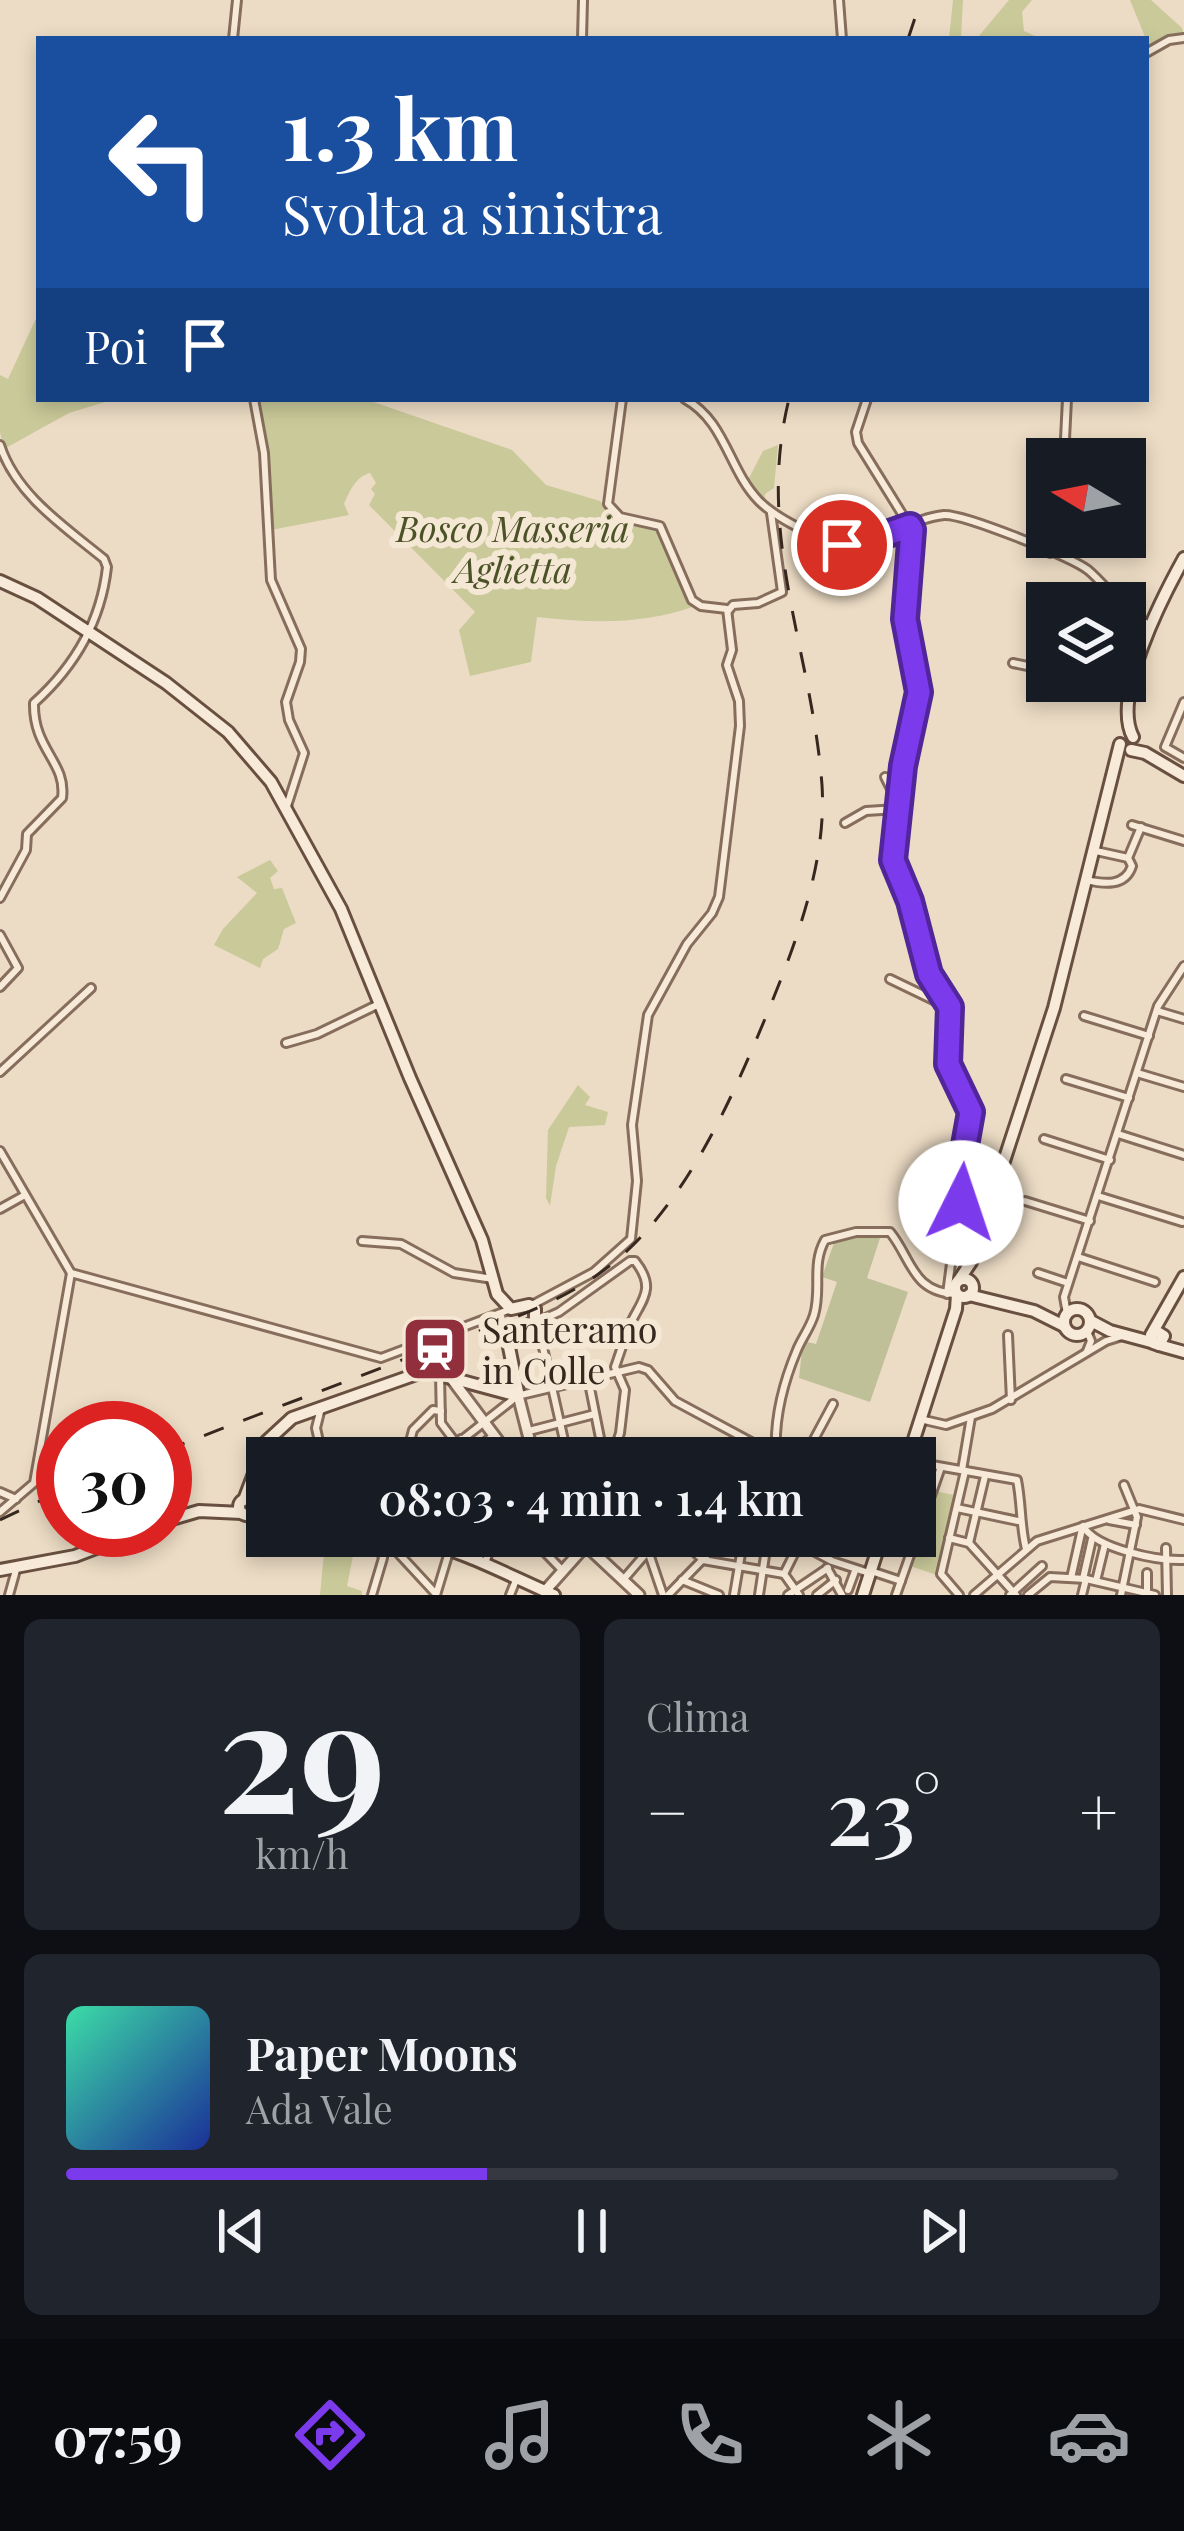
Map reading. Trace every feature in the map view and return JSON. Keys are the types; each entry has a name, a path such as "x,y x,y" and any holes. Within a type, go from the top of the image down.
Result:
{"main road":[{"path":"1146,633 1184,558"},
{"path":"0,581 37,598 142,665 216,722 249,755 286,806 339,904 474,1220 505,1313 532,1306 537,1321 513,1333 508,1342 518,1396 442,1371 421,1372 292,1418 269,1437"},
{"path":"916,1437 957,1292 1054,1007 1109,784 1128,743 1130,702"},
{"path":"1128,743 1184,771"},
{"path":"1158,1337 1184,1280"},
{"path":"957,1292 1034,1311 1065,1316 1087,1313 1087,1332"},
{"path":"1065,1316 1087,1332 1158,1337 1184,1352"},
{"path":"192,1512 246,1507"},
{"path":"0,1570 70,1557"},
{"path":"461,1557 549,1593"}],"street":[{"path":"232,36 237,0"},
{"path":"582,36 583,0"},
{"path":"838,0 842,36"},
{"path":"1149,51 1165,41 1184,38"},
{"path":"255,402 264,453 271,580 301,649 286,702 304,753 286,806"},
{"path":"622,402 608,504 620,518 661,528 692,600 728,611"},
{"path":"689,402 712,418 741,476 772,511 822,539 859,544 940,516 958,516 1026,543"},
{"path":"780,1437 781,1400 815,1310 816,1258 825,1240 856,1232 890,1232 911,1271 957,1292 972,1114 948,1064 950,1007 929,974 910,901 895,867 898,806 919,692 905,619 910,526 858,443 856,432 866,402"},
{"path":"1065,438 1067,402"},
{"path":"0,445 9,468 29,494 106,562 106,578 89,634 57,681 34,703 36,733 61,773 63,794 27,834 25,852 0,898"},
{"path":"728,611 734,605 781,594 772,511"},
{"path":"1061,558 1088,570 1100,582"},
{"path":"532,1306 594,1272 623,1249 632,1235 637,1180 632,1125 648,1015 687,944 717,902 728,845 740,716 727,665 732,650 728,611"},
{"path":"1013,663 1026,666"},
{"path":"1184,701 1165,747 1184,758"},
{"path":"885,777 898,806"},
{"path":"845,823 866,812 898,806"},
{"path":"1086,880 1115,883 1123,879 1131,869 1128,858 1137,826 1184,841"},
{"path":"1093,850 1128,858"},
{"path":"0,935 18,968 0,987"},
{"path":"1065,1316 1060,1309 1156,1011 1183,971"},
{"path":"890,979 950,1007"},
{"path":"0,1072 91,988"},
{"path":"286,1042 317,1034 380,1004"},
{"path":"1156,1011 1184,1019"},
{"path":"1084,1016 1149,1036"},
{"path":"1137,1072 1184,1087"},
{"path":"1066,1079 1129,1098"},
{"path":"1118,1134 1184,1155"},
{"path":"1044,1139 1110,1160"},
{"path":"0,1151 71,1273 35,1477 0,1512"},
{"path":"0,1209 25,1196"},
{"path":"1098,1196 1182,1222"},
{"path":"1025,1201 1090,1221"},
{"path":"362,1241 405,1245 425,1260 495,1286"},
{"path":"1078,1257 1154,1282"},
{"path":"562,1437 537,1321 635,1261 646,1282 642,1306 631,1323 615,1371"},
{"path":"71,1273 381,1358 505,1313"},
{"path":"1037,1273 1067,1290"},
{"path":"1065,1316 1067,1290"},
{"path":"1085,1354 1087,1332"},
{"path":"1008,1335 1011,1400"},
{"path":"920,1419 946,1425 971,1417 1011,1400 1124,1336"},
{"path":"464,1437 518,1396 644,1368 679,1403 743,1437"},
{"path":"442,1371 441,1423 455,1437"},
{"path":"442,1371 494,1435"},
{"path":"615,1371 625,1382 617,1437"},
{"path":"588,1378 600,1437"},
{"path":"518,1396 529,1437"},
{"path":"815,1437 833,1404"},
{"path":"318,1437 321,1408"},
{"path":"410,1437 433,1410 441,1411"},
{"path":"527,1431 595,1414"},
{"path":"959,1595 940,1574 957,1508 971,1417"},
{"path":"936,1466 1017,1480 1026,1549"},
{"path":"936,1480 941,1467"},
{"path":"969,1543 986,1475"},
{"path":"1122,1592 1136,1525 1124,1485"},
{"path":"0,1492 16,1499"},
{"path":"957,1508 1019,1522"},
{"path":"974,1595 1037,1541 1134,1510 1184,1520"},
{"path":"1106,1519 1136,1525"},
{"path":"1083,1526 1092,1539 1105,1544 1184,1560"},
{"path":"1071,1578 1083,1526"},
{"path":"950,1538 969,1543 1014,1594 1042,1566"},
{"path":"1082,1595 1092,1539"},
{"path":"1096,1581 1105,1544"},
{"path":"1166,1548 1167,1595"},
{"path":"372,1595 383,1557"},
{"path":"398,1557 436,1594 447,1557"},
{"path":"483,1566 487,1557"},
{"path":"550,1557 562,1570"},
{"path":"549,1593 574,1557"},
{"path":"597,1557 639,1595"},
{"path":"625,1587 644,1557"},
{"path":"650,1557 666,1595 706,1557"},
{"path":"700,1557 784,1574"},
{"path":"734,1595 740,1557"},
{"path":"759,1595 764,1557"},
{"path":"784,1574 792,1557"},
{"path":"784,1574 794,1593 825,1558 833,1557"},
{"path":"896,1595 908,1557"},
{"path":"825,1558 856,1569 868,1585"},
{"path":"825,1558 836,1580 847,1589"},
{"path":"10,1595 16,1567"},
{"path":"847,1589 856,1569"},
{"path":"1028,1595 1050,1577 1096,1581 1122,1592 1149,1595 1148,1573"},
{"path":"510,1595 516,1580"},
{"path":"682,1580 719,1595"},
{"path":"817,1595 836,1580"},
{"path":"847,1589 901,1581"},
{"path":"1040,1595 1042,1581"},
{"path":"942,1595 950,1585"}],"green space":[{"path":"953,0 963,0 961,36 949,36"},
{"path":"1009,0 1032,0 1022,12 1024,31 1035,36 979,36"},
{"path":"1130,0 1151,0 1182,28 1184,36 1150,49 1149,36 1145,36"},
{"path":"36,318 36,402 105,402 69,413 4,449 0,375 8,379"},
{"name":"Bosco Masseria Aglietta","path":"257,402 374,402 512,450 546,485 600,501 619,520 660,528 677,576 695,606 617,621 537,617 531,662 470,676 459,630 475,612 369,505 376,483 370,473 348,494 344,504 349,515 271,530"},
{"path":"778,445 774,488 765,494 764,505 747,482 763,451"},
{"path":"270,860 278,871 270,878 274,889 282,888 296,923 284,929 278,949 263,959 260,968 214,945 257,893 237,877"},
{"path":"578,1085 590,1097 585,1105 608,1112 605,1125 569,1127 550,1206 546,1198 548,1130"},
{"path":"882,1232 867,1278 908,1292 870,1402 799,1378 803,1341 816,1344 837,1282 822,1277 835,1240"},
{"path":"936,1491 958,1496 937,1575 910,1566 913,1557 936,1557"},
{"path":"324,1557 353,1557 347,1586 362,1595 320,1595"}],"railway":[{"path":"909,36 921,0"},
{"path":"192,1441 560,1297 630,1248 692,1168 726,1107 778,987 807,902 820,843 822,785 778,498 788,402"},
{"path":"0,1520 36,1503"}],"place":[{"name":"Santeramo in Colle","path":"435,1349"}],"route":[{"path":"842,545 859,544 910,526 912,530 905,619 919,692 903,766 893,860 908,893 929,974 950,1007 948,1064 971,1112 961,1203"}]}
